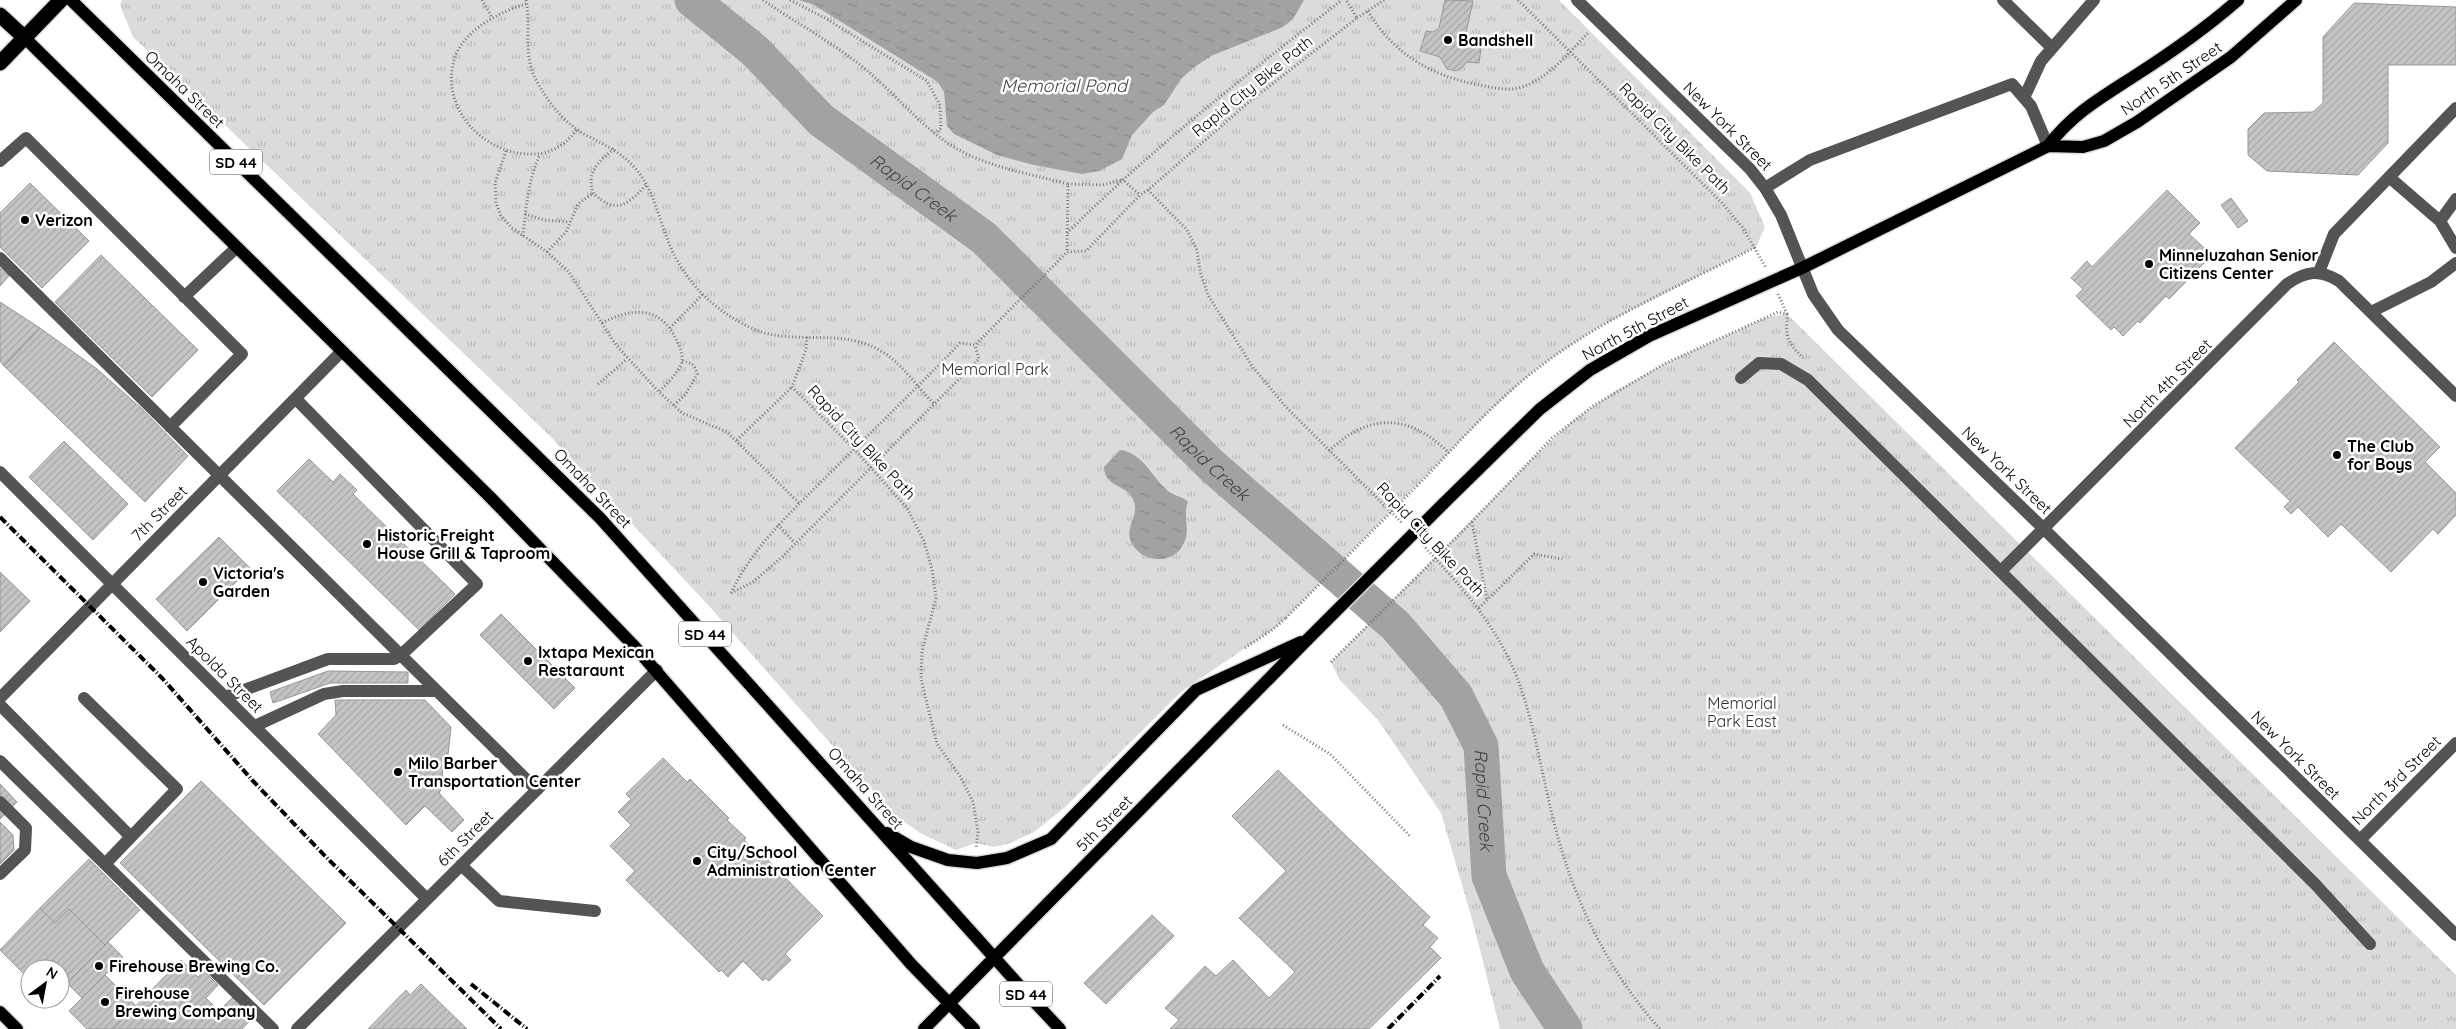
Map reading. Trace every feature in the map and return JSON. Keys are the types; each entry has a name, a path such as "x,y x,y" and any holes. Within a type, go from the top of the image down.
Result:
{"highway":[{"path":"0,63 62,0"},
{"path":"0,14 25,38"}],"main road":[{"name":"Omaha Street","path":"70,0 600,518 1060,1029"},
{"name":"North 5th Street","path":"1308,639 1540,409 1590,370 1648,336 1771,280 1802,268 2048,146 2072,118 2171,52 2238,0"},
{"name":"North 5th Street","path":"2048,146 2083,148 2104,141 2137,122 2231,57 2296,0"},
{"path":"25,38 490,497 657,670 911,964 974,1029"},
{"path":"875,825 911,847 948,860 977,863 1006,858 1051,839 1196,690 1308,639"},
{"name":"5th Street","path":"924,1029 1308,639"},
{"path":"0,1012 17,1029"}],"street":[{"name":"New York Street","path":"1578,0 1598,22 1750,170 1765,188 1781,215 1813,294 1838,330 2044,529 2456,935"},
{"path":"2003,0 2052,48"},
{"path":"2024,98 2041,61 2094,0"},
{"path":"1765,188 1810,160 2012,84 2030,106 2048,146"},
{"path":"2456,108 2334,234 2320,272 2339,280 2456,396"},
{"path":"0,161 26,138 242,354 170,427"},
{"path":"2388,177 2440,221 2456,248"},
{"path":"2440,221 2456,199"},
{"path":"184,297 236,248"},
{"path":"0,258 537,790"},
{"path":"2371,312 2431,282 2456,263"},
{"name":"North 4th Street","path":"2001,571 2287,284 2309,272 2320,272"},
{"name":"7th Street","path":"0,698 342,352"},
{"path":"1741,378 1759,363 1781,364 1808,380 2315,884 2370,944"},
{"path":"225,697 328,659 394,659 401,655 477,584 296,399"},
{"name":"Apolda Street","path":"0,472 427,899"},
{"name":"6th Street","path":"297,1029 657,670"},
{"path":"255,726 324,694 343,691 438,691"},
{"path":"84,698 177,789 105,864"},
{"path":"0,706 131,837"},
{"name":"North 3rd Street","path":"2360,840 2456,743"},
{"path":"0,761 273,1029"},
{"path":"0,802 26,828 25,850 0,874"},
{"path":"461,865 499,901 595,911"}],"path":[{"path":"482,0 492,18"},
{"path":"763,0 862,67 936,133 957,148 983,162 1068,184 1102,185 1122,180"},
{"path":"790,0 825,18 927,81 940,105 941,128 936,133"},
{"path":"1067,233 1122,180 1233,85 1344,0 1357,18"},
{"name":"Rapid City Bike Path","path":"1067,252 1086,251 1140,195 1248,102 1357,18 1384,0"},
{"name":"Rapid City Bike Path","path":"1518,0 1722,203 1756,247 1787,314"},
{"path":"577,129 566,143 540,154 506,151 480,137 470,126 454,98 452,79 455,56 464,42 492,18 526,2 528,52 534,76 545,95 563,119 577,129 614,149 635,167 646,185 659,213 667,239 685,274 703,294 728,316 751,328 771,335 840,337 862,342 882,351 895,362 934,404"},
{"path":"1368,11 1385,38 1403,53 1431,71 1457,80 1504,90 1524,86 1546,73 1598,22"},
{"path":"614,149 595,167 590,176 593,193 608,204 617,206 634,198 646,185"},
{"path":"506,151 495,183 496,203 501,216 512,228 547,252 569,272 627,360 659,392 691,419 719,427 737,440 800,504"},
{"path":"523,236 527,192 540,154"},
{"path":"1122,180 1140,195"},
{"path":"975,344 979,359 871,468 753,582 731,593 742,569 778,525 918,388 960,343 975,344 1067,252 1068,184"},
{"name":"Rapid City Bike Path","path":"1148,190 1187,230 1197,250 1200,271 1208,294 1252,366 1285,406 1406,528"},
{"path":"547,252 561,238 578,204 593,193"},
{"path":"525,214 544,220 569,222"},
{"path":"1286,618 1513,390 1566,348 1597,328 1756,247"},
{"path":"670,328 703,294"},
{"path":"602,323 619,314 636,311 650,313 670,328 681,348 682,361 675,374 659,392"},
{"path":"1332,662 1472,522 1552,438 1572,421 1617,390 1666,363 1778,312 1787,314 1786,335 1790,344 1810,364"},
{"name":"Rapid City Bike Path","path":"807,337 806,350 792,386 854,449 907,508 915,521 932,569 936,598 922,651 921,679 937,744 960,776 973,802 978,832 976,849"},
{"path":"598,384 627,360"},
{"path":"674,405 686,394 697,374 696,367 682,361"},
{"path":"737,440 792,386"},
{"path":"1329,451 1351,432 1362,427 1394,423 1427,434 1449,453"},
{"path":"1472,522 1487,600"},
{"path":"778,525 795,542"},
{"name":"Rapid City Bike Path","path":"1419,541 1479,608 1498,638 1518,680 1526,704 1561,849 1582,902 1606,957 1637,1001 1660,1029"},
{"path":"1479,608 1534,554 1562,559"},
{"path":"1283,725 1330,754 1410,836"}],"green space":[{"name":"Memorial Park","path":"122,0 1559,0 1750,193 1765,227 1756,247 1597,328 1536,369 1487,414 1286,618 1272,630 1182,691 1064,808 1034,832 1008,844 993,847 976,843 956,850 922,834 893,814 709,606 550,436 133,37 120,5"},
{"name":"Memorial Park East","path":"1787,314 2456,975 2456,1029 1500,1029 1474,926 1441,813 1378,720 1339,679 1331,662 1572,421 1617,390 1666,363 1767,317"}],"water":[{"name":"Memorial Pond","path":"799,0 1304,0 1293,19 1283,27 1211,56 1193,68 1181,79 1164,105 1153,112 1132,135 1122,159 1099,171 1082,174 1034,165 997,155 954,134 947,126 944,92 938,82 814,5"},
{"path":"1120,450 1136,456 1164,488 1188,502 1186,507 1186,538 1179,551 1172,556 1164,559 1148,557 1134,547 1130,539 1129,534 1135,511 1134,502 1127,492 1108,479 1104,467"}],"building":[{"name":"Bandshell","path":"1445,0 1473,1 1466,32 1481,48 1479,63 1466,62 1463,67 1456,71 1447,69 1440,57 1420,51 1426,31 1433,32 1439,28"},
{"path":"2354,3 2456,7 2456,65 2388,65 2388,143 2358,175 2267,171 2248,155 2248,129 2264,113 2313,112 2323,103 2323,37"},
{"path":"30,183 89,241 42,288 0,247 0,213"},
{"name":"Minneluzahan Senior Citizens Center","path":"2167,190 2200,223 2189,234 2212,255 2169,299 2166,296 2140,323 2138,321 2123,336 2114,327 2111,330 2076,296 2083,289 2071,278 2087,261 2092,267"},
{"path":"2231,198 2248,221 2238,228 2221,205"},
{"path":"101,255 198,350 152,397 55,302"},
{"path":"0,268 9,276 0,286"},
{"path":"0,302 40,328 4,366 0,361"},
{"path":"40,328 97,369 141,408 188,456 145,502 4,366"},
{"name":"The Club for Boys","path":"2334,342 2440,447 2425,462 2456,493 2456,515 2438,534 2433,529 2391,572 2341,524 2328,537 2298,507 2291,514 2284,507 2290,501 2235,448 2299,382 2297,380"},
{"path":"64,441 128,504 93,540 29,477"},
{"name":"Historic Freight House Grill & Taproom","path":"309,459 333,482 340,474 357,490 353,494 455,594 419,630 277,491"},
{"path":"219,537 250,568 187,631 156,599"},
{"path":"0,572 30,601 0,632"},
{"name":"Ixtapa Mexican Restaraunt","path":"501,614 575,688 554,709 480,635"},
{"path":"328,671 408,672 408,683 330,683 273,703 270,692"},
{"name":"Milo Barber Transportation Center","path":"335,700 425,700 451,727 448,755 443,755 442,788 439,793 464,820 452,832 425,806 406,825 318,734 336,715"},
{"name":"City/School Administration Center","path":"663,758 687,782 690,779 729,818 727,820 746,838 744,840 755,851 757,849 823,916 785,954 791,960 769,981 765,978 763,981 743,961 728,977 721,970 719,972 626,880 635,871 610,846 631,825 618,812 631,799 626,794"},
{"path":"1278,770 1430,917 1423,925 1438,938 1430,947 1441,958 1369,1029 1170,1029 1179,1020 1165,1008 1205,966 1216,976 1233,960 1269,998 1295,972 1239,918 1286,871 1232,816"},
{"path":"201,781 346,923 264,1005 120,863"},
{"path":"0,784 17,802 0,819"},
{"path":"0,822 13,835 14,850 0,864"},
{"path":"89,859 140,910 105,945 69,909 55,923 40,908"},
{"path":"40,908 55,923 69,909 105,945 70,980 70,959 20,959 20,970 0,950"},
{"path":"1152,915 1174,936 1106,1004 1084,983"},
{"name":"Firehouse Brewing Co.","path":"108,942 123,957 82,998 70,986 70,980"},
{"path":"181,960 198,977 204,971 218,985 206,998 219,1011 233,997 254,1017 242,1029 113,1029"},
{"name":"Firehouse Brewing Company","path":"105,975 136,1006 113,1029 87,1029 69,1011"},
{"path":"421,984 467,1029 368,1029 406,990 410,995"}],"waterway":[{"name":"Rapid Creek","path":"692,0 755,51 821,120 984,238 1211,465 1396,626 1456,696 1481,746 1489,876 1527,971 1565,1029"}],"railway":[{"path":"0,517 162,678 253,781 326,857 501,1029"},
{"path":"1388,1029 1440,976"},
{"path":"471,984 527,1029"}],"place":[{"name":"Bandshell","path":"1448,40"},
{"name":"Verizon","path":"25,220"},
{"name":"Minneluzahan Senior Citizens Center","path":"2149,264"},
{"name":"The Club for Boys","path":"2337,455"},
{"name":"Historic Freight House Grill & Taproom","path":"367,544"},
{"name":"Victoria's Garden","path":"203,582"},
{"name":"Ixtapa Mexican Restaraunt","path":"528,661"},
{"name":"Milo Barber Transportation Center","path":"398,772"},
{"name":"City/School Administration Center","path":"697,861"},
{"name":"Firehouse Brewing Co.","path":"99,966"},
{"name":"Firehouse Brewing Company","path":"105,1002"}]}
